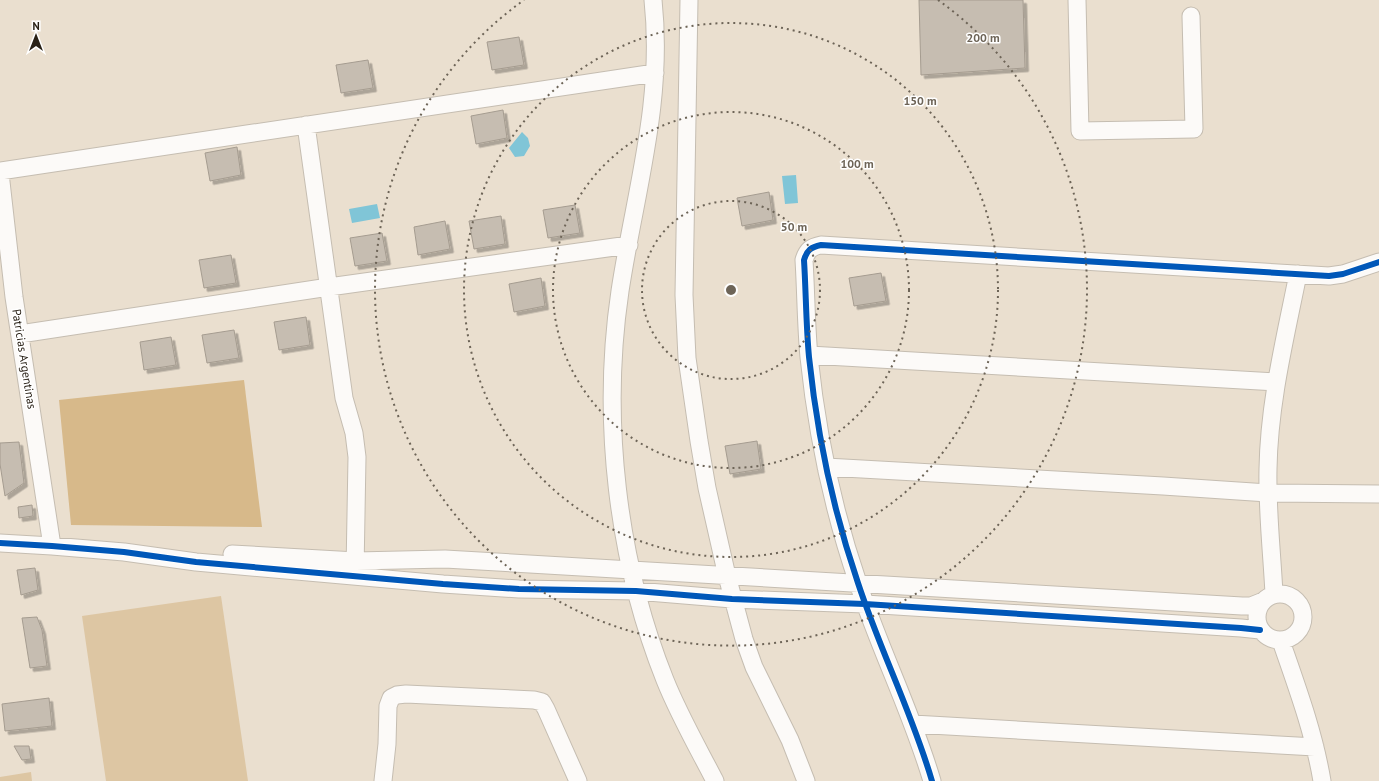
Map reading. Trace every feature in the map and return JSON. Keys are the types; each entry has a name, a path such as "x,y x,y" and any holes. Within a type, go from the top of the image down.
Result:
{"street":[{"path":"653,0 655,73 649,137 625,260 615,327 612,412 615,462 631,571 636,591 665,680 679,712 715,781"},
{"path":"689,0 684,267 686,350 698,441 732,599 744,639 754,667 790,740 806,781"},
{"path":"1077,0 1080,131 1194,129 1191,16"},
{"path":"0,172 655,73"},
{"path":"306,125 344,398 354,433 357,457 355,568"},
{"name":"Patricias Argentinas","path":"0,172 7,298 20,334 52,546"},
{"path":"20,334 329,287 629,245"},
{"path":"932,781 913,724 857,582 839,522 826,467 815,408 809,355 804,260 806,252 812,247 821,245 1329,276 1343,274 1379,262"},
{"path":"0,543 124,552 196,562 355,568 445,559 631,571 857,582 1242,606 1251,606 1268,598 1282,594 1289,595 1296,599 1303,612 1303,620 1301,628 1296,634 1289,639 1281,641 1270,638 1260,630 1257,624 1256,616 1258,609 1268,598 1268,469 1270,429 1276,382 1298,274"},
{"path":"809,355 1276,382"},
{"path":"826,467 1268,493 1379,494"},
{"path":"355,568 443,584 518,588 636,591 732,599 865,604 1260,630"},
{"path":"1281,641 1306,715 1315,747 1322,781"},
{"path":"383,781 387,744 388,706 391,698 397,695 406,694 534,700 542,702 578,781"},
{"path":"913,724 1315,747"}],"shaded area":[{"path":"244,380 262,527 71,525 59,400"},
{"path":"221,596 248,781 106,781 82,616"},
{"path":"31,772 32,781 0,781 0,777"}],"water":[{"path":"522,132 528,138 530,146 524,156 515,157 509,148"},
{"path":"796,175 798,203 785,204 782,176"},
{"path":"377,204 380,218 352,223 349,209"}],"building":[{"path":"919,0 1023,0 1025,68 921,75"},
{"path":"519,37 524,65 492,70 487,42"},
{"path":"368,60 373,88 341,93 336,65"},
{"path":"503,110 507,138 476,144 471,116"},
{"path":"237,147 241,175 210,181 205,153"},
{"path":"769,192 773,220 742,226 737,198"},
{"path":"575,205 580,233 548,238 543,210"},
{"path":"501,216 505,244 474,249 469,221"},
{"path":"445,221 450,249 418,255 414,227"},
{"path":"382,233 387,261 355,266 350,238"},
{"path":"231,255 236,283 204,288 199,260"},
{"path":"881,273 886,301 854,306 849,278"},
{"path":"541,278 545,306 514,312 509,284"},
{"path":"306,317 310,345 279,350 274,322"},
{"path":"234,330 239,358 207,363 202,335"},
{"path":"171,337 176,365 144,370 140,342"},
{"path":"757,441 761,469 730,474 725,446"},
{"path":"19,442 24,483 5,496 0,464 0,443"},
{"path":"32,505 33,516 19,518 18,507"},
{"path":"35,568 38,590 21,595 17,570"},
{"path":"37,617 42,630 47,666 30,668 22,618"},
{"path":"49,698 52,726 5,731 2,704"},
{"path":"14,746 29,746 31,759 22,760"}],"cycle path":[{"path":"932,781 915,731 867,608 841,528 827,472 812,386 809,357 804,260 808,251 821,245 1329,276 1343,274 1379,262"},
{"path":"0,543 124,552 196,562 443,584 519,589 636,591 732,599 865,604 1260,630"}]}
